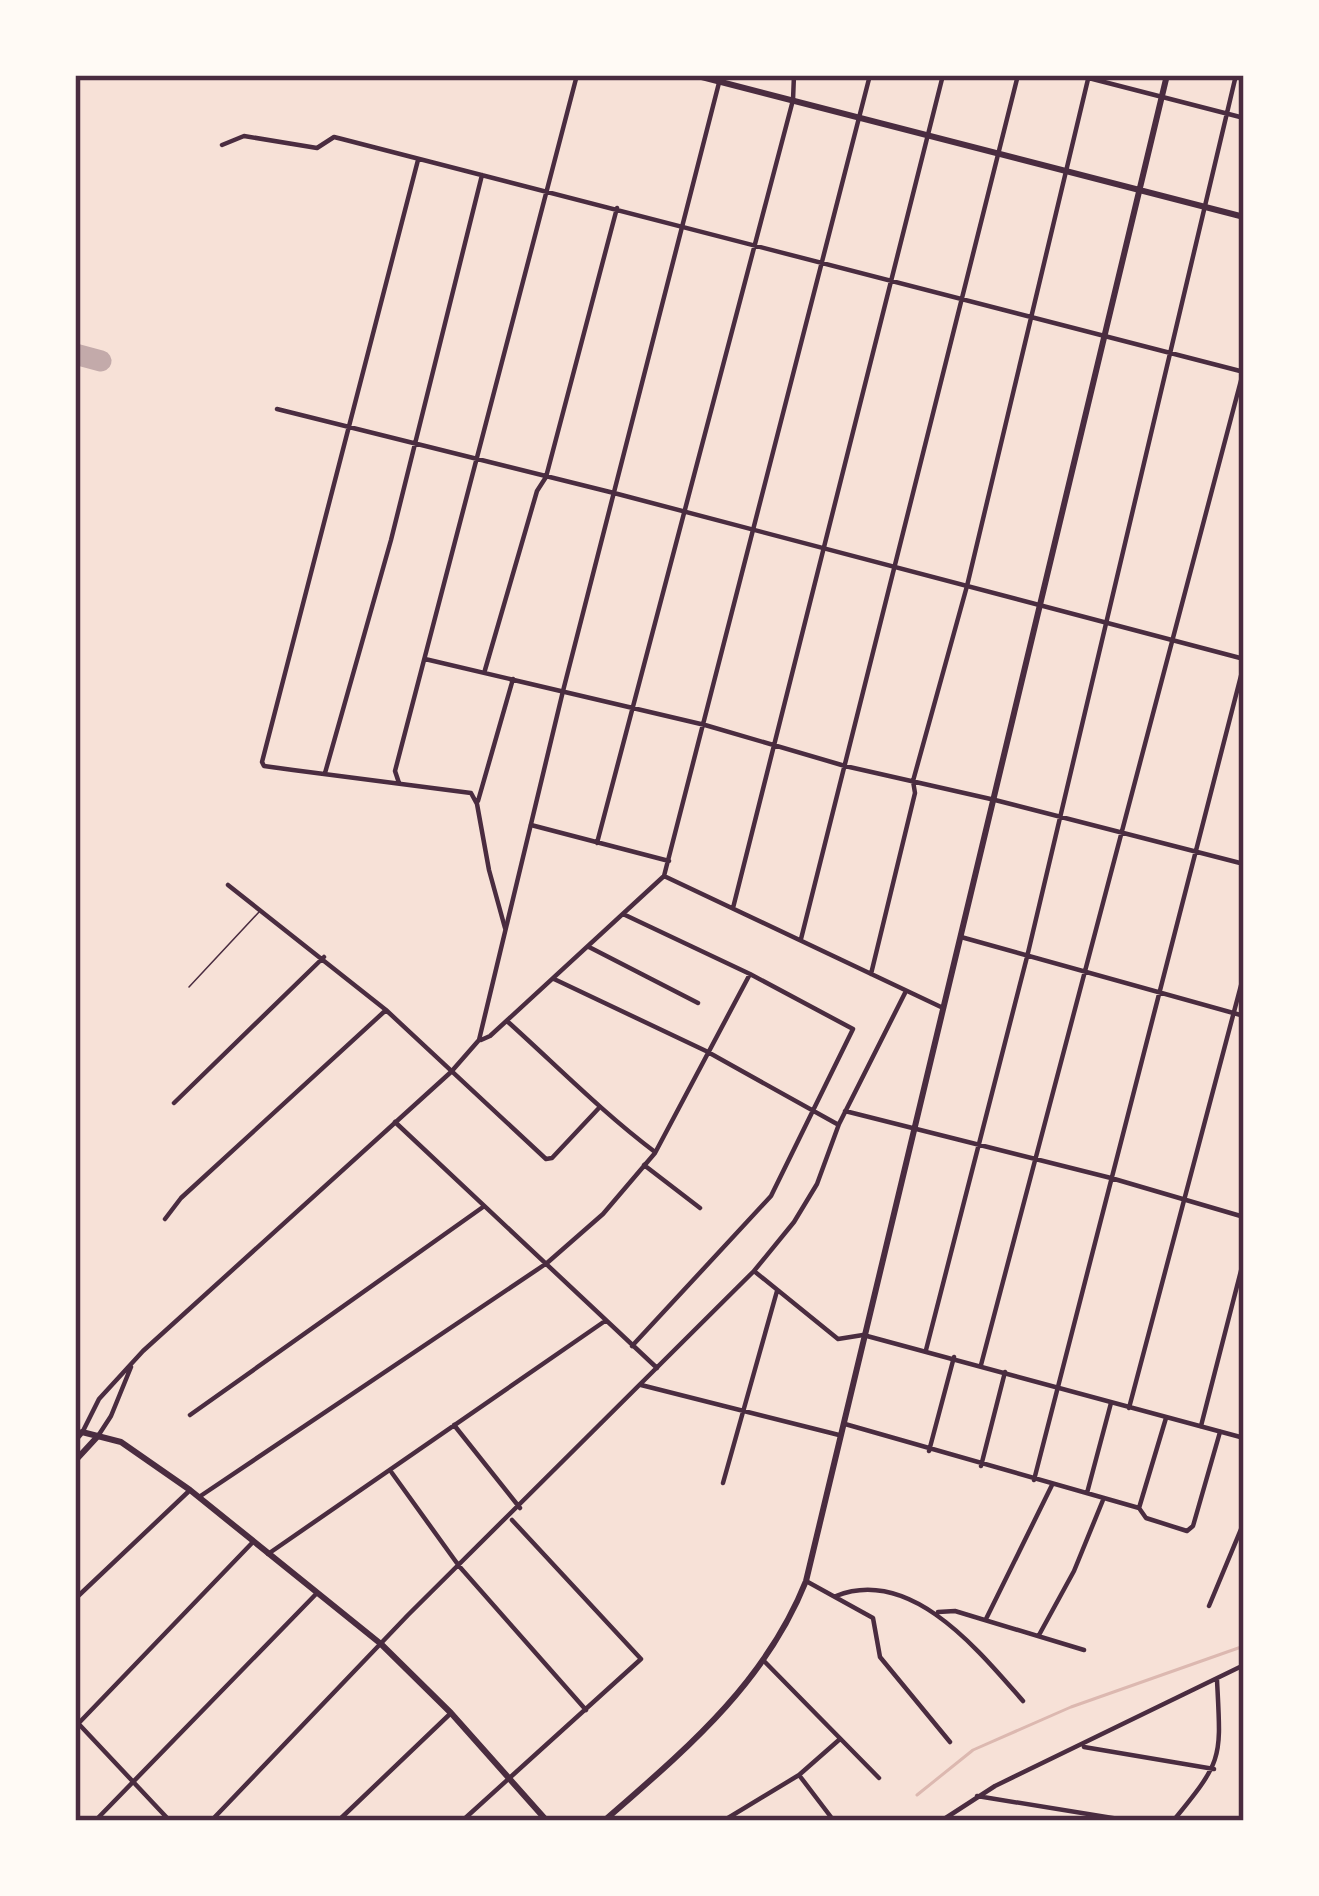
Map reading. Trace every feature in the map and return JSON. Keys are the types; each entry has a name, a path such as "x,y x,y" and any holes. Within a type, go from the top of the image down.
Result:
{"main road":[{"path":"694,75 721,78 1244,218"},
{"path":"604,1821 726,1710 764,1661 806,1581 1166,75"},
{"path":"75,1440 82,1432 128,1446 200,1497 381,1643 547,1821"},
{"path":"75,1461 98,1436"}],"street":[{"path":"399,783 395,771 577,75"},
{"path":"597,843 793,100 794,75"},
{"path":"479,1040 507,1021 664,876 870,75"},
{"path":"733,908 943,75"},
{"path":"801,939 1018,75"},
{"path":"1077,75 1244,118"},
{"path":"926,1350 1027,957 1236,75"},
{"path":"871,974 914,781 967,586 1089,76"},
{"path":"82,1432 100,1397 133,1362 451,1072 479,1040 563,691 721,78"},
{"path":"222,145 244,136 317,148 334,137 1244,371 981,1365"},
{"path":"418,160 262,762 264,766 471,793 506,928"},
{"path":"325,774 482,175"},
{"path":"484,672 537,491 546,477 617,208"},
{"path":"277,409 1105,620 1244,661 1034,1480"},
{"path":"425,659 706,725 845,766 1244,864"},
{"path":"477,803 513,679"},
{"path":"531,825 668,861"},
{"path":"664,876 943,1008"},
{"path":"228,885 386,1010 546,1159 598,1108"},
{"path":"623,914 851,1027 845,1048 762,1208 632,1346"},
{"path":"960,937 1244,1016"},
{"path":"589,947 698,1003"},
{"path":"174,1103 324,958"},
{"path":"200,1497 547,1263 603,1214 656,1153 750,974"},
{"path":"1129,1408 1244,974"},
{"path":"554,979 706,1051 839,1124"},
{"path":"211,1821 381,1643 754,1271 794,1222 817,1184 839,1124 905,993"},
{"path":"166,1219 181,1198 386,1010"},
{"path":"507,1021 598,1108 656,1153"},
{"path":"845,1112 1111,1178 1244,1217"},
{"path":"395,1122 657,1368"},
{"path":"644,1166 700,1208"},
{"path":"190,1415 483,1208"},
{"path":"1201,1426 1244,1259"},
{"path":"754,1271 838,1339 865,1335 1244,1438"},
{"path":"724,1483 777,1291"},
{"path":"268,1554 605,1321"},
{"path":"929,1451 954,1357"},
{"path":"98,1436 112,1416 133,1362"},
{"path":"981,1466 1005,1372"},
{"path":"641,1385 842,1436"},
{"path":"1087,1493 1111,1403"},
{"path":"1138,1508 1166,1418"},
{"path":"845,1424 1138,1508 1146,1518 1191,1529 1220,1432"},
{"path":"454,1425 520,1508"},
{"path":"391,1472 460,1566 586,1710"},
{"path":"986,1619 1052,1485"},
{"path":"75,1599 190,1490"},
{"path":"1039,1636 1074,1571 1103,1498"},
{"path":"462,1821 637,1666 640,1656 510,1518"},
{"path":"1209,1606 1244,1522"},
{"path":"170,1821 76,1724 252,1543"},
{"path":"806,1581 872,1618 880,1657 950,1742"},
{"path":"836,1595 863,1587 1084,1650"},
{"path":"95,1821 317,1594"},
{"path":"938,1612 1023,1701"},
{"path":"764,1661 879,1778"},
{"path":"941,1821 976,1796 1244,1665"},
{"path":"1173,1821 1214,1768 1219,1733 1217,1680"},
{"path":"338,1821 451,1713"},
{"path":"723,1821 799,1775 840,1739"},
{"path":"1080,1747 1214,1768"},
{"path":"799,1775 834,1821"},
{"path":"976,1796 1131,1821"}],"lane":[{"path":"189,987 262,909"}],"waterway":[{"path":"917,1795 973,1750 1071,1707 1244,1646"}],"taxiway":[{"path":"75,354 101,361"}]}
